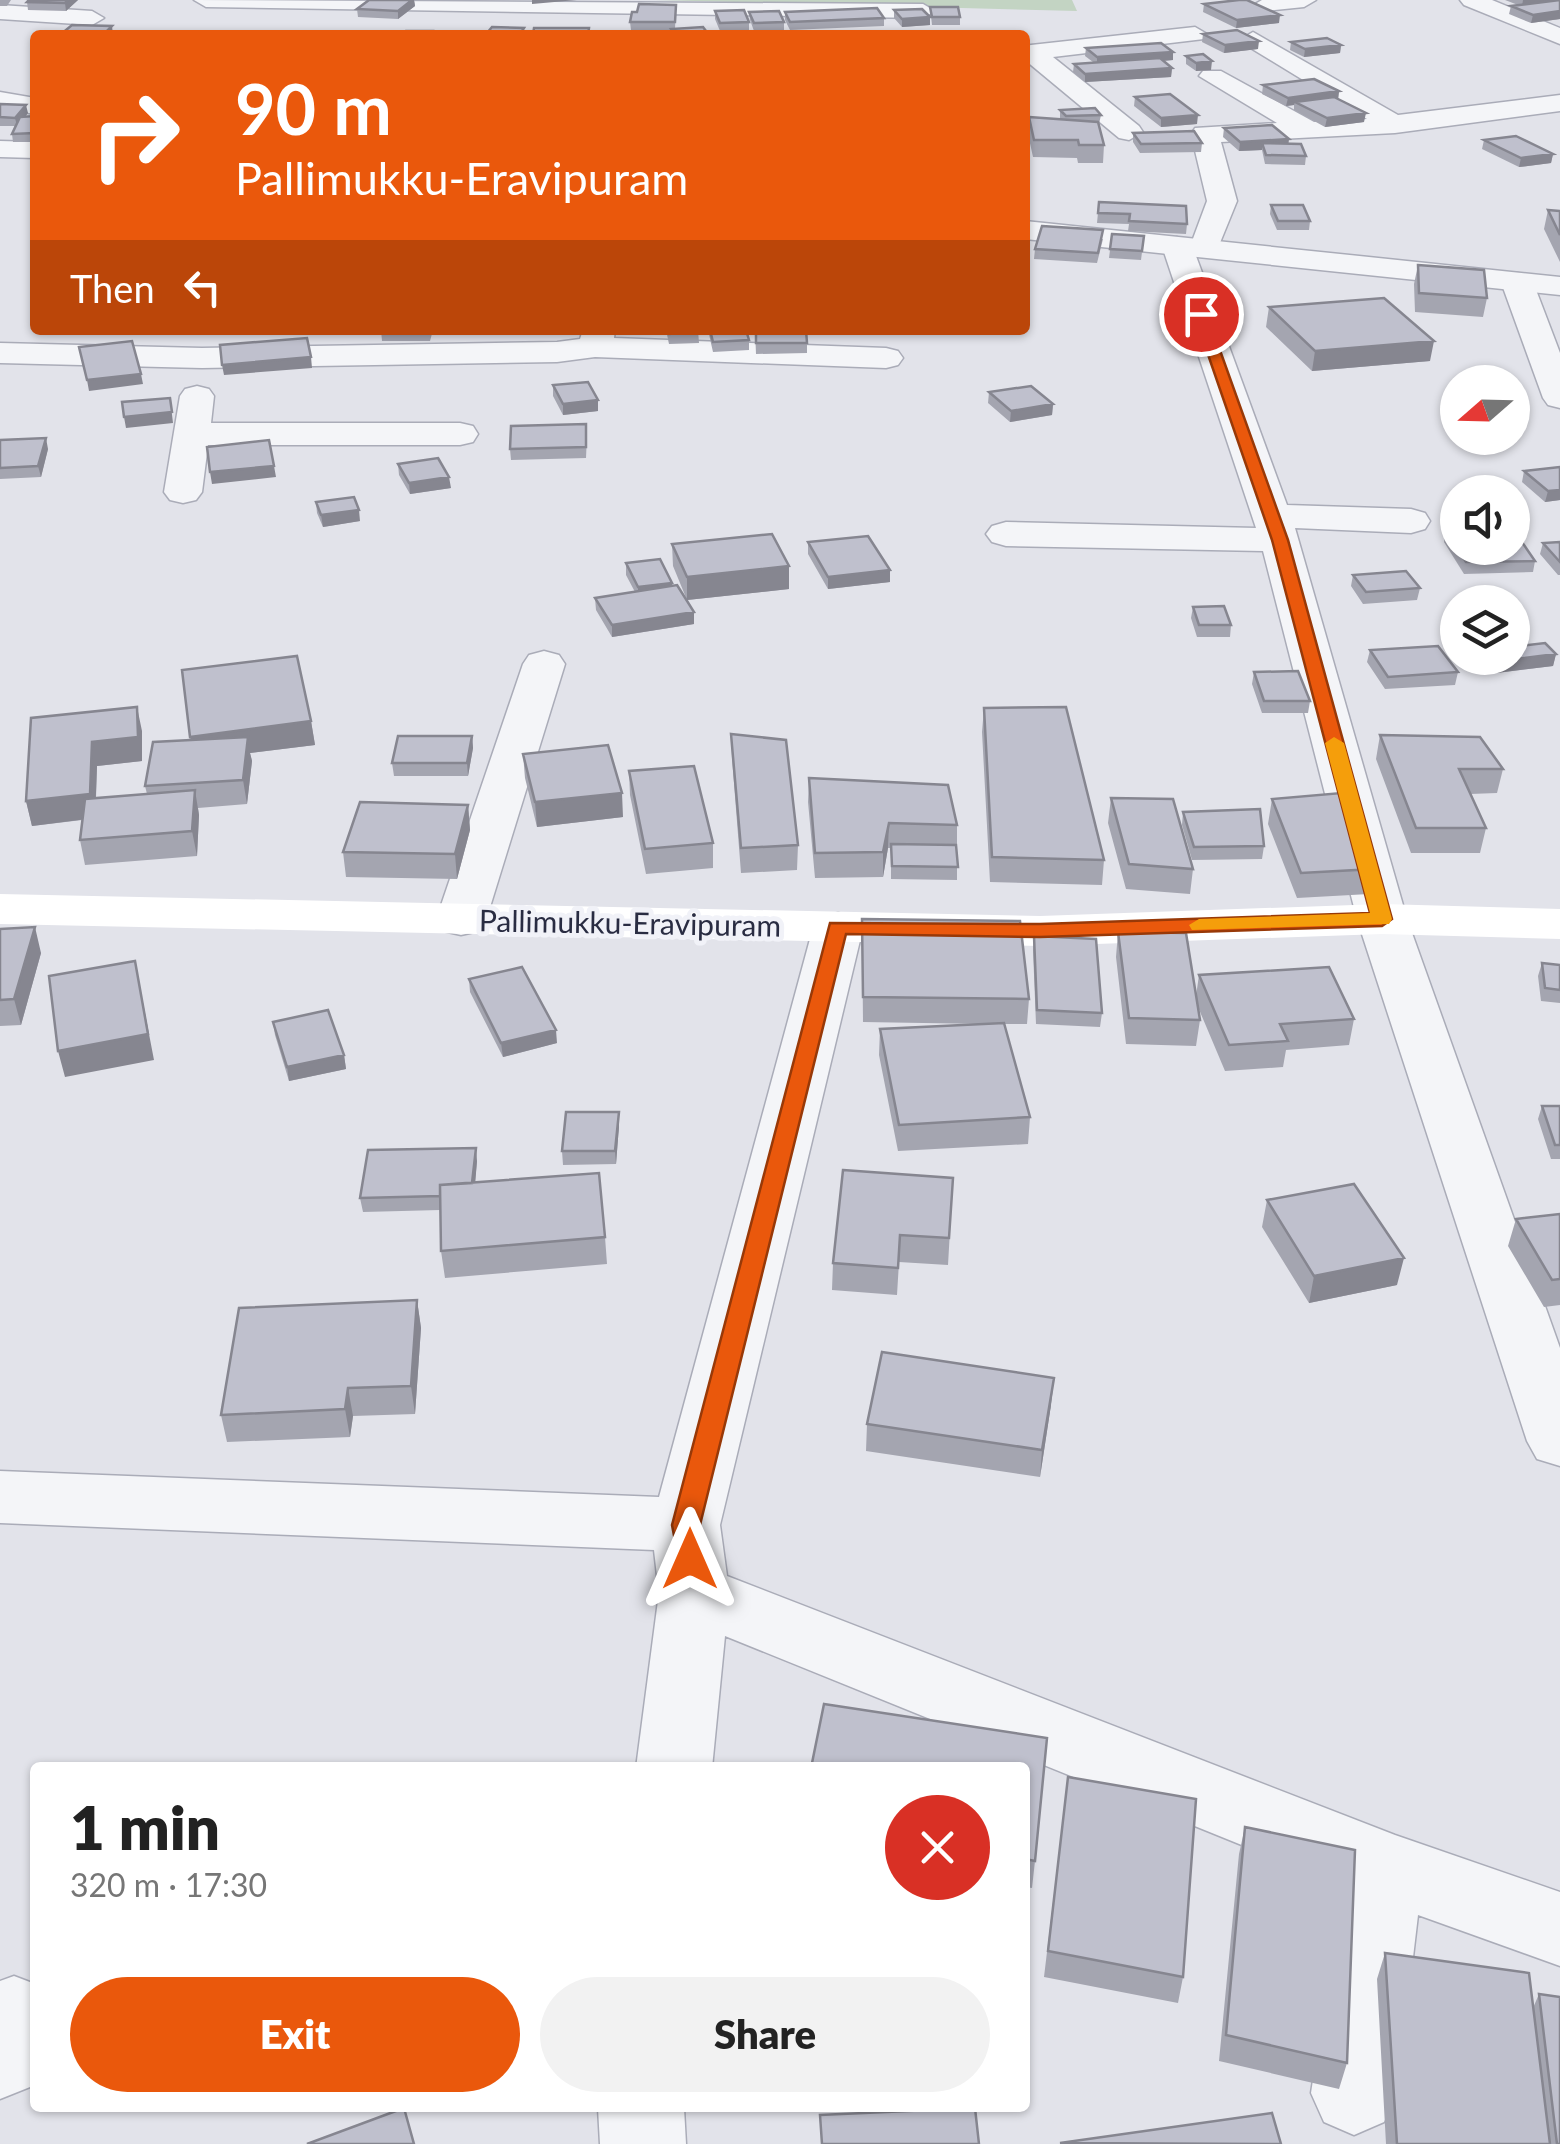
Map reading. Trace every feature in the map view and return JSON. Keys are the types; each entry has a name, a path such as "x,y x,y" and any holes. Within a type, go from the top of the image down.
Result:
{"main road":[{"name":"Pallimukku-Eravipuram","path":"0,909 1040,930 1382,919 1560,924"}],"street":[{"path":"206,0 494,2 700,10 923,10"},
{"path":"1262,7 1304,0"},
{"path":"1472,0 1560,36"},
{"path":"278,30 302,2"},
{"path":"474,30 494,2"},
{"path":"346,24 372,3"},
{"path":"700,10 710,30"},
{"path":"0,12 92,18"},
{"path":"1091,130 1138,132 1031,52 1195,34"},
{"path":"1253,40 1395,125"},
{"path":"1212,76 1312,132"},
{"path":"0,100 30,105"},
{"path":"1191,248 1222,201 1195,134 1312,132 1395,125 1560,103"},
{"path":"1495,112 1544,135"},
{"path":"0,150 30,150"},
{"path":"1030,231 1560,286"},
{"path":"1191,248 1276,528 1382,919 1560,1441"},
{"path":"1516,282 1560,398"},
{"path":"0,354 93,343 557,352 597,338 886,358"},
{"path":"184,492 207,344"},
{"path":"192,434 460,434"},
{"path":"1006,534 1411,521"},
{"path":"462,920 544,664"},
{"path":"674,1762 690,1559 838,928"},
{"path":"0,1497 690,1559 1384,1867 1560,1929"},
{"path":"1354,2093 1384,1867"},
{"path":"640,2112 643,2144"}],"green space":[{"path":"655,0 1072,0 1077,11"}],"building":[{"path":"29,0 68,0 65,3"},
{"path":"369,0 412,0 398,11 357,9"},
{"path":"1247,0 1280,15 1237,20 1204,4"},
{"path":"1560,0 1560,11 1533,15 1511,6"},
{"path":"639,4 676,5 675,22 630,22"},
{"path":"930,7 958,7 960,17 932,17"},
{"path":"877,8 884,18 790,22 785,12"},
{"path":"922,9 930,17 902,19 894,10"},
{"path":"744,10 749,22 720,23 715,11"},
{"path":"779,11 784,22 754,23 749,12"},
{"path":"72,25 112,26 108,30 66,30"},
{"path":"492,27 524,28 523,30 490,30"},
{"path":"703,27 705,30 672,30"},
{"path":"534,28 589,28 589,30"},
{"path":"1237,30 1259,41 1225,45 1203,34"},
{"path":"1327,38 1341,45 1305,49 1291,42"},
{"path":"1161,43 1173,52 1097,57 1086,48"},
{"path":"1203,54 1212,61 1196,63 1186,56"},
{"path":"1160,58 1172,68 1085,74 1074,64"},
{"path":"1314,79 1339,91 1288,98 1263,85"},
{"path":"1170,94 1198,115 1161,118 1135,97"},
{"path":"1334,97 1366,113 1327,118 1295,102"},
{"path":"0,104 26,105 15,118 0,117"},
{"path":"1095,108 1101,115 1066,116 1060,110"},
{"path":"30,116 30,133 12,134 20,117"},
{"path":"1030,117 1098,122 1104,145 1079,145 1078,140 1034,140"},
{"path":"1272,125 1289,139 1240,142 1224,128"},
{"path":"1194,131 1202,143 1141,144 1133,133"},
{"path":"1516,136 1553,154 1521,158 1484,140"},
{"path":"1262,143 1301,144 1306,156 1266,155"},
{"path":"1099,202 1186,206 1187,224 1129,221 1130,214 1098,213"},
{"path":"1271,205 1303,205 1310,221 1278,221"},
{"path":"1548,210 1560,211 1560,235"},
{"path":"1042,226 1103,230 1098,253 1035,249"},
{"path":"1112,234 1144,236 1142,251 1110,249"},
{"path":"1418,265 1484,270 1487,298 1419,293"},
{"path":"1384,298 1434,341 1315,351 1269,307"},
{"path":"711,335 748,335 749,340 713,342"},
{"path":"756,335 806,335 807,343 756,343"},
{"path":"307,338 311,357 222,365 220,345"},
{"path":"132,341 141,374 87,380 79,347"},
{"path":"588,382 598,400 563,404 553,385"},
{"path":"1031,386 1053,404 1011,411 989,392"},
{"path":"170,398 172,412 124,417 122,402"},
{"path":"586,424 586,447 510,449 511,426"},
{"path":"46,438 38,466 0,468 0,440"},
{"path":"269,440 274,466 210,472 207,447"},
{"path":"438,458 449,477 409,483 398,464"},
{"path":"1560,467 1560,490 1548,491 1524,471"},
{"path":"354,497 359,510 321,515 316,502"},
{"path":"772,534 789,566 687,577 672,544"},
{"path":"868,536 890,570 828,577 808,542"},
{"path":"1560,542 1560,562 1543,543"},
{"path":"660,559 672,583 638,587 626,563"},
{"path":"1406,571 1420,588 1366,592 1353,575"},
{"path":"677,585 694,612 612,625 595,598"},
{"path":"1224,606 1231,625 1199,625 1193,607"},
{"path":"1545,643 1556,654 1530,657 1530,645"},
{"path":"1438,646 1440,673 1388,677 1370,650"},
{"path":"297,656 311,721 190,737 182,670"},
{"path":"1298,671 1310,701 1264,701 1254,672"},
{"path":"137,707 138,737 92,742 90,794 26,801 31,718"},
{"path":"1066,707 1104,860 992,857 984,708"},
{"path":"731,734 786,740 798,845 741,848"},
{"path":"1380,735 1480,737 1503,769 1459,769 1486,828 1416,828"},
{"path":"398,736 472,736 467,763 392,763"},
{"path":"248,737 243,780 145,786 153,742"},
{"path":"608,745 622,793 535,802 523,754"},
{"path":"694,766 713,843 645,849 629,771"},
{"path":"809,778 948,785 957,825 889,823 883,852 815,853"},
{"path":"195,790 192,831 80,840 85,799"},
{"path":"1353,792 1374,869 1301,873 1272,799"},
{"path":"1111,798 1173,799 1193,869 1129,864"},
{"path":"360,802 468,805 455,854 343,852"},
{"path":"1260,809 1264,846 1194,847 1183,812"},
{"path":"891,844 956,845 958,867 892,866"},
{"path":"862,919 1020,921 1029,999 863,997"},
{"path":"35,927 14,999 0,1000 0,929"},
{"path":"1118,932 1186,933 1200,1020 1129,1018"},
{"path":"1034,936 1096,939 1102,1013 1037,1010"},
{"path":"135,961 148,1034 58,1051 49,976"},
{"path":"1542,963 1560,965 1560,990 1545,988"},
{"path":"522,967 556,1030 501,1043 469,979"},
{"path":"1329,967 1354,1019 1280,1024 1288,1041 1229,1045 1199,975"},
{"path":"328,1010 344,1055 287,1067 273,1022"},
{"path":"1004,1023 1030,1117 899,1125 880,1029"},
{"path":"1542,1106 1560,1106 1560,1145 1555,1145"},
{"path":"566,1112 619,1112 615,1151 562,1151"},
{"path":"476,1148 472,1183 440,1185 440,1196 360,1198 368,1150"},
{"path":"843,1170 953,1178 949,1238 900,1235 898,1268 833,1263"},
{"path":"599,1173 605,1237 441,1251 440,1185"},
{"path":"1354,1184 1404,1258 1314,1276 1267,1200"},
{"path":"1560,1214 1560,1279 1552,1280 1516,1219"},
{"path":"417,1300 411,1386 348,1388 345,1409 221,1415 239,1308"},
{"path":"882,1352 1054,1378 1042,1450 867,1424"},
{"path":"824,1704 1047,1738 1035,1861 1030,1860 1030,1762 812,1762"},
{"path":"1068,1777 1196,1799 1183,1977 1048,1951"},
{"path":"1245,1827 1355,1850 1347,2063 1226,2035"},
{"path":"1385,1953 1529,1973 1550,2144 1397,2144"},
{"path":"1539,1994 1560,1997 1560,2144 1557,2144"},
{"path":"393,2112 405,2112 414,2144 307,2144"},
{"path":"975,2112 979,2144 822,2144 820,2115"},
{"path":"1272,2113 1281,2144 1060,2143"}],"slow traffic":[{"path":"1199,925 1382,919 1334,743"}],"route":[{"path":"690,1559 686,1525 838,928 1040,930 1382,919 1280,540 1201,314"}]}
